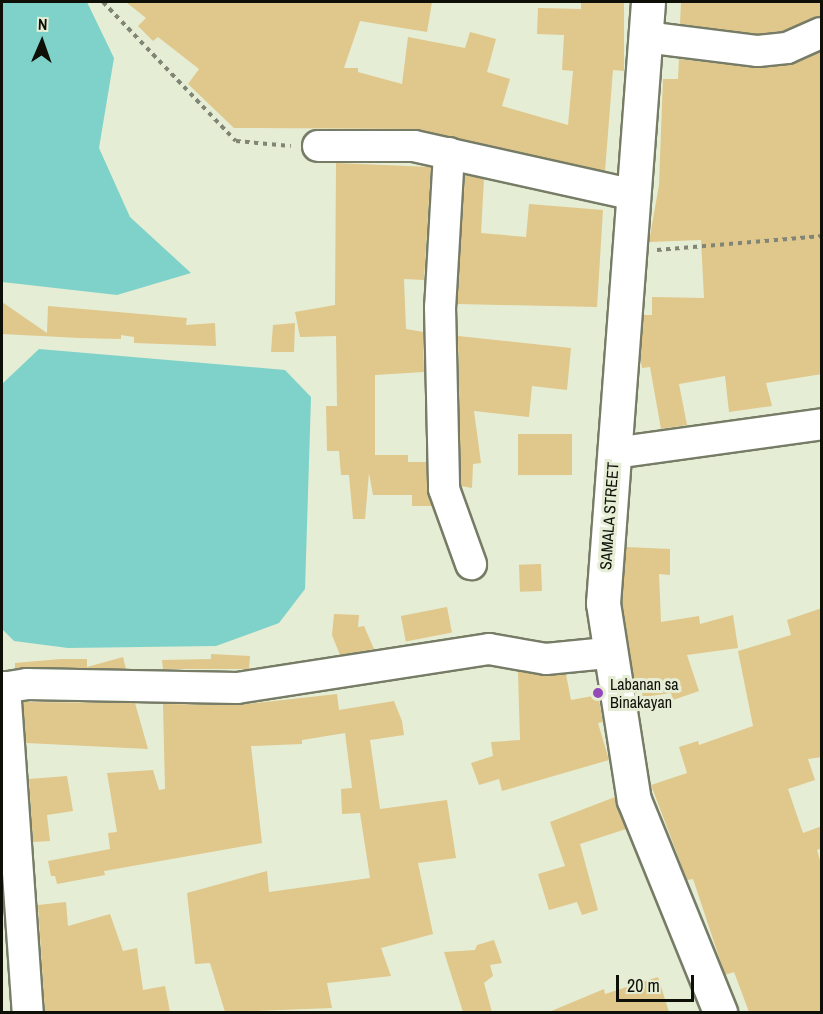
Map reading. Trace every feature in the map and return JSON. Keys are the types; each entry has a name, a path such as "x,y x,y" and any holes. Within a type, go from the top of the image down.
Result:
{"street":[{"name":"SAMALA STREET","path":"648,2 603,603 607,653 634,800 720,1012"},
{"path":"645,38 758,51 787,48 820,33"},
{"path":"318,146 414,146 632,194"},
{"path":"449,153 440,307 444,489 471,564"},
{"path":"614,453 822,424"},
{"path":"28,1012 3,687 27,684 237,688 489,649 546,659 607,653"}],"path":[{"path":"103,2 236,141 262,146 318,146"},
{"path":"629,252 822,236"}],"water":[{"path":"2,2 87,2 114,58 99,148 130,217 191,273 117,295 2,282"},
{"path":"39,349 285,370 311,397 305,589 279,623 216,646 68,648 14,641 2,629 2,384"}],"building":[{"path":"126,2 432,2 427,32 360,21 344,68 358,68 358,72 402,84 408,37 465,48 470,32 496,39 487,72 510,79 502,106 568,125 573,71 562,70 564,35 537,34 538,8 581,9 581,2 624,2 624,71 613,70 605,171 417,129 234,128 188,84 199,69 158,37 153,41 138,26 146,18"},
{"path":"681,2 822,2 822,16 782,31 758,34 680,24"},
{"path":"822,51 822,374 766,383 772,406 729,412 725,376 679,384 687,425 661,429 650,367 642,368 640,357 643,315 652,315 652,297 704,298 701,240 649,242 659,185 663,79 678,79 679,59 760,68 794,64"},
{"path":"336,163 431,167 424,280 404,279 406,329 423,332 424,372 375,375 375,455 408,455 408,462 426,462 432,506 412,506 412,495 373,495 369,473 365,519 353,519 349,475 341,475 339,451 327,451 326,406 337,406 336,336 300,337 295,312 335,305"},
{"path":"465,175 484,179 481,233 526,237 529,204 603,210 597,307 457,304"},
{"path":"2,302 47,333 48,306 187,318 186,325 215,323 216,346 134,343 134,337 121,335 121,339 2,334"},
{"path":"295,323 294,352 271,352 273,325"},
{"path":"458,336 571,348 567,390 532,386 529,417 474,411 481,463 473,464 472,488 461,486"},
{"path":"518,434 572,434 572,475 518,475"},
{"path":"626,547 670,549 670,575 659,574 661,622 699,616 700,624 733,615 738,648 687,655 699,691 673,700 671,693 637,698 622,602"},
{"path":"541,564 542,591 520,592 519,565"},
{"path":"447,607 452,633 406,641 401,616"},
{"path":"822,608 822,757 808,759 815,780 788,789 803,833 822,826 822,848 817,850 822,868 822,1012 749,1012 734,972 725,975 693,879 687,880 651,785 687,773 679,747 698,741 699,745 753,726 738,651 791,635 787,620"},
{"path":"334,614 359,615 358,627 364,626 374,649 340,655 332,635"},
{"path":"211,654 250,656 249,669 163,669 162,660 211,659"},
{"path":"123,657 126,669 15,669 15,663 61,659 87,659 87,667"},
{"path":"518,672 566,674 571,700 598,695 603,722 598,723 609,760 502,791 499,779 479,785 471,763 493,756 491,742 520,740"},
{"path":"337,694 339,710 394,701 402,721 404,735 370,740 380,809 447,800 456,858 418,863 433,934 381,948 391,976 327,983 332,1008 225,1012 210,963 195,964 187,893 267,871 269,892 370,878 360,813 342,814 341,789 352,788 345,733 302,740 302,744 251,746 262,843 104,871 105,875 57,884 55,876 51,876 48,861 110,849 108,833 117,832 107,773 153,770 159,790 165,789 163,704 237,705"},
{"path":"23,702 135,703 148,749 26,743"},
{"path":"67,776 73,811 47,815 50,841 33,842 29,779"},
{"path":"615,797 626,829 580,844 598,910 582,915 577,902 549,910 538,874 565,866 550,822"},
{"path":"66,902 68,926 110,914 123,951 137,948 143,990 165,986 170,1012 45,1012 38,905"},
{"path":"494,940 502,963 490,965 493,976 484,983 492,1012 463,1012 444,952 475,950 477,945"},
{"path":"658,977 669,1012 549,1012 604,989 605,994"}],"place":[{"name":"Labanan sa Binakayan","path":"598,693"}]}
